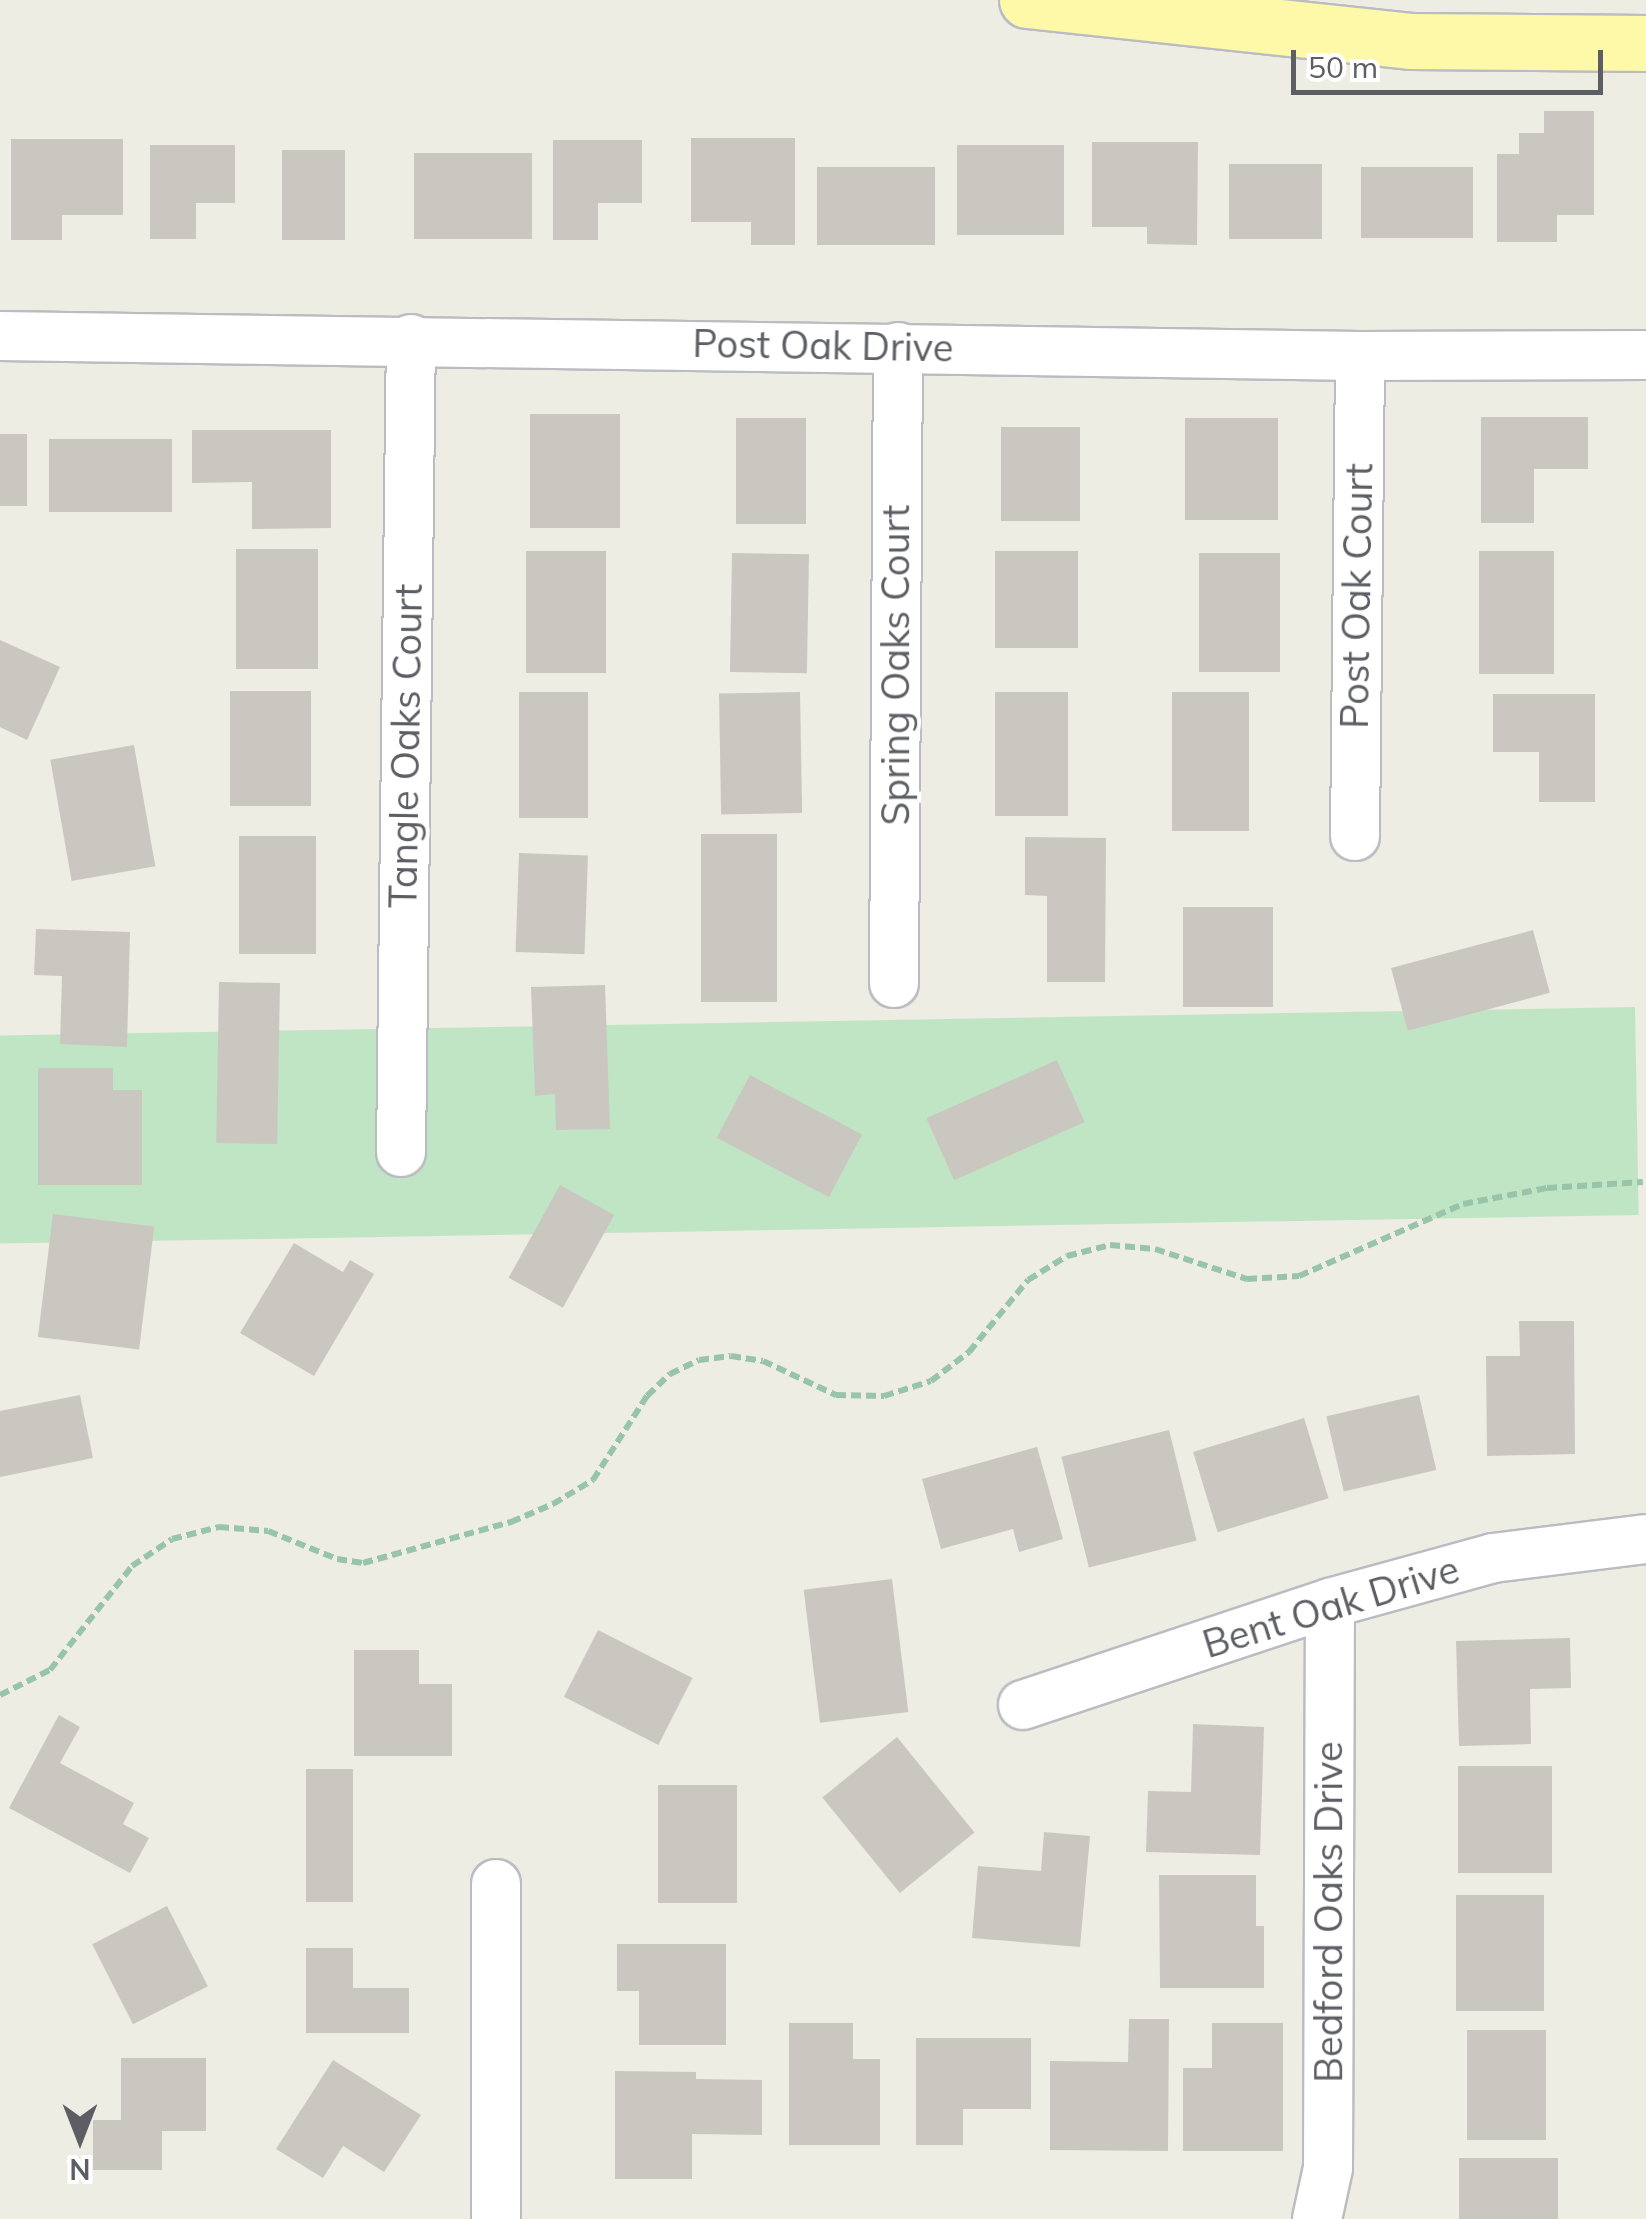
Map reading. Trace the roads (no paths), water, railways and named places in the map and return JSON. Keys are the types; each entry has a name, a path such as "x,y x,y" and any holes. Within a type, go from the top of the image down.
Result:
{"main road":[{"path":"1027,0 1410,41 1646,42"}],"street":[{"name":"Post Oak Drive","path":"0,336 411,339 1360,356 1646,355"},
{"name":"Tangle Oaks Court","path":"401,1152 411,339"},
{"name":"Spring Oaks Court","path":"894,983 898,347"},
{"name":"Post Oak Court","path":"1355,836 1360,356"},
{"name":"Bent Oak Drive","path":"1023,1705 1330,1603 1493,1558 1646,1539"},
{"name":"Bedford Oaks Drive","path":"1317,2219 1328,2168 1330,1603"},
{"path":"496,1884 496,2219"}]}
